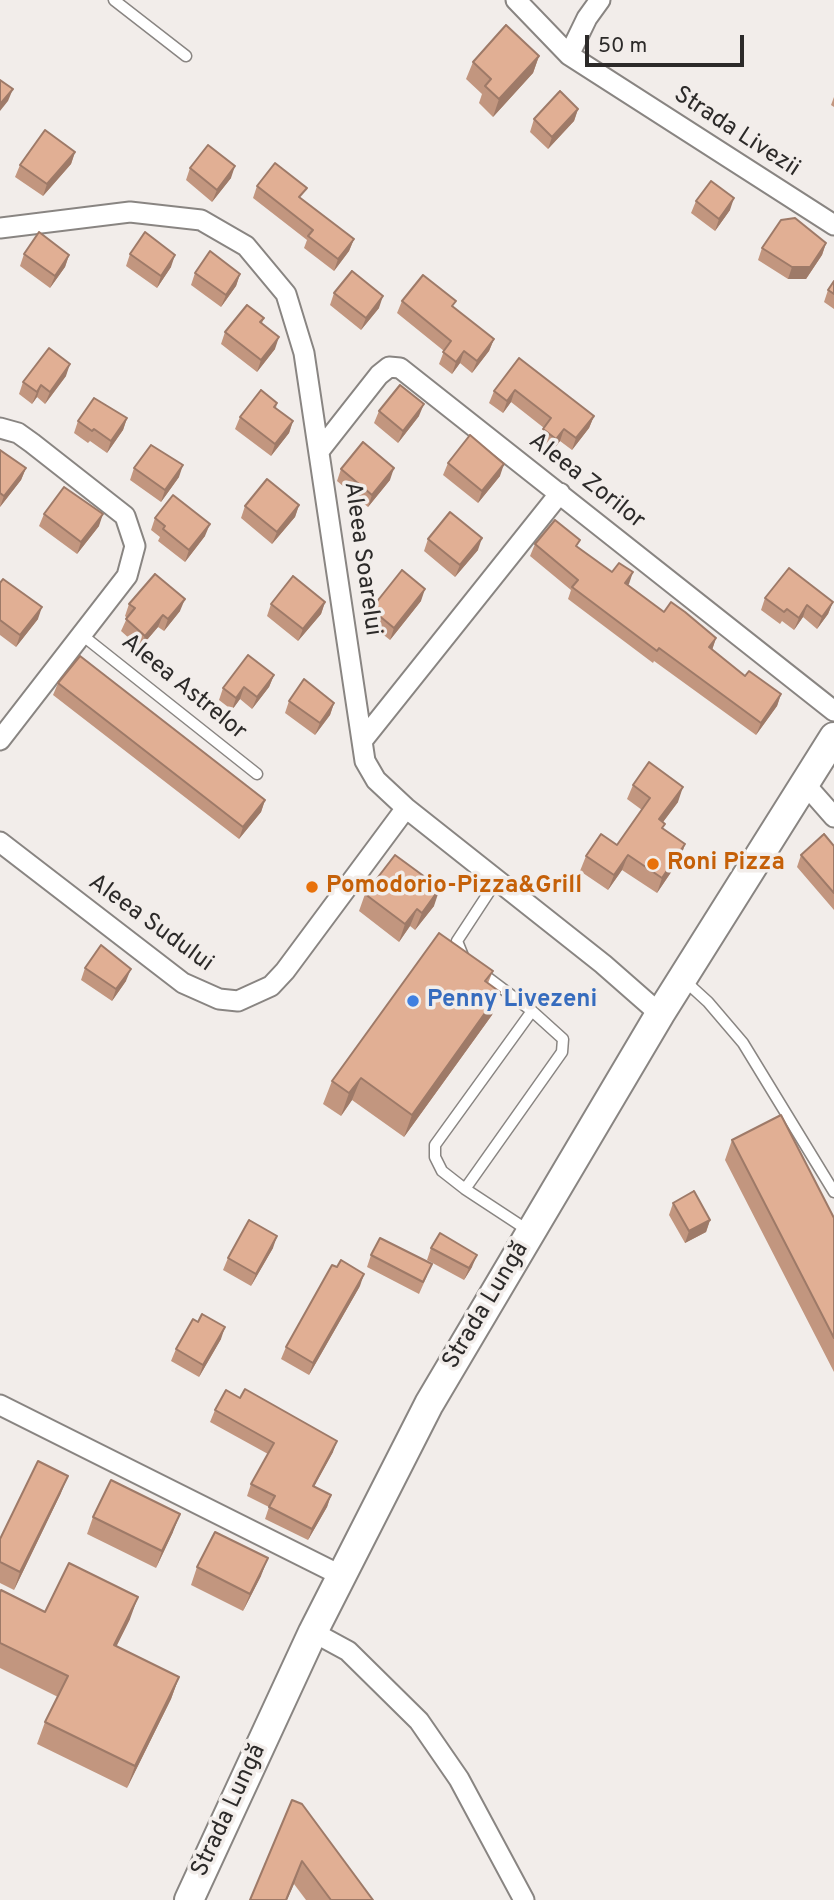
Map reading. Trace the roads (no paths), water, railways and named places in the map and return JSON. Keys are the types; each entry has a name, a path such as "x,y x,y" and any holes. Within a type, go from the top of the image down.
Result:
{"main road":[{"name":"Strada Lungă","path":"189,1900 313,1632 429,1404 660,1014 834,737"}],"street":[{"name":"Strada Livezii","path":"516,0 569,55 834,225"},
{"path":"569,55 587,18 600,0"},
{"name":"Aleea Soarelui","path":"0,228 130,212 201,220 246,246 286,294 304,353 365,761 376,780 406,808 660,1014"},
{"name":"Aleea Zorilor","path":"320,450 379,375 389,367 400,368 834,710"},
{"path":"0,429 18,433 125,516 132,531 134,560 127,576 0,740"},
{"path":"362,741 560,493"},
{"path":"805,784 834,817"},
{"name":"Aleea Sudului","path":"0,842 183,983 219,999 238,1001 271,986 285,971 406,808"},
{"path":"0,1405 342,1576"},
{"path":"313,1632 348,1651 419,1721 458,1779 524,1900"}],"lane":[{"path":"114,0 186,56"},
{"name":"Aleea Astrelor","path":"82,635 257,774"},
{"path":"465,1189 562,1052 563,1039 533,1011 470,965 460,953 457,941 497,880"},
{"path":"682,978 708,1002 743,1043 834,1192"},
{"path":"531,1232 442,1171 435,1157 435,1145 533,1011"}],"place":[{"name":"Roni Pizza","path":"653,864"},
{"name":"Pomodorio-Pizza&Grill","path":"312,887"},
{"name":"Penny Livezeni","path":"413,1001"}]}
